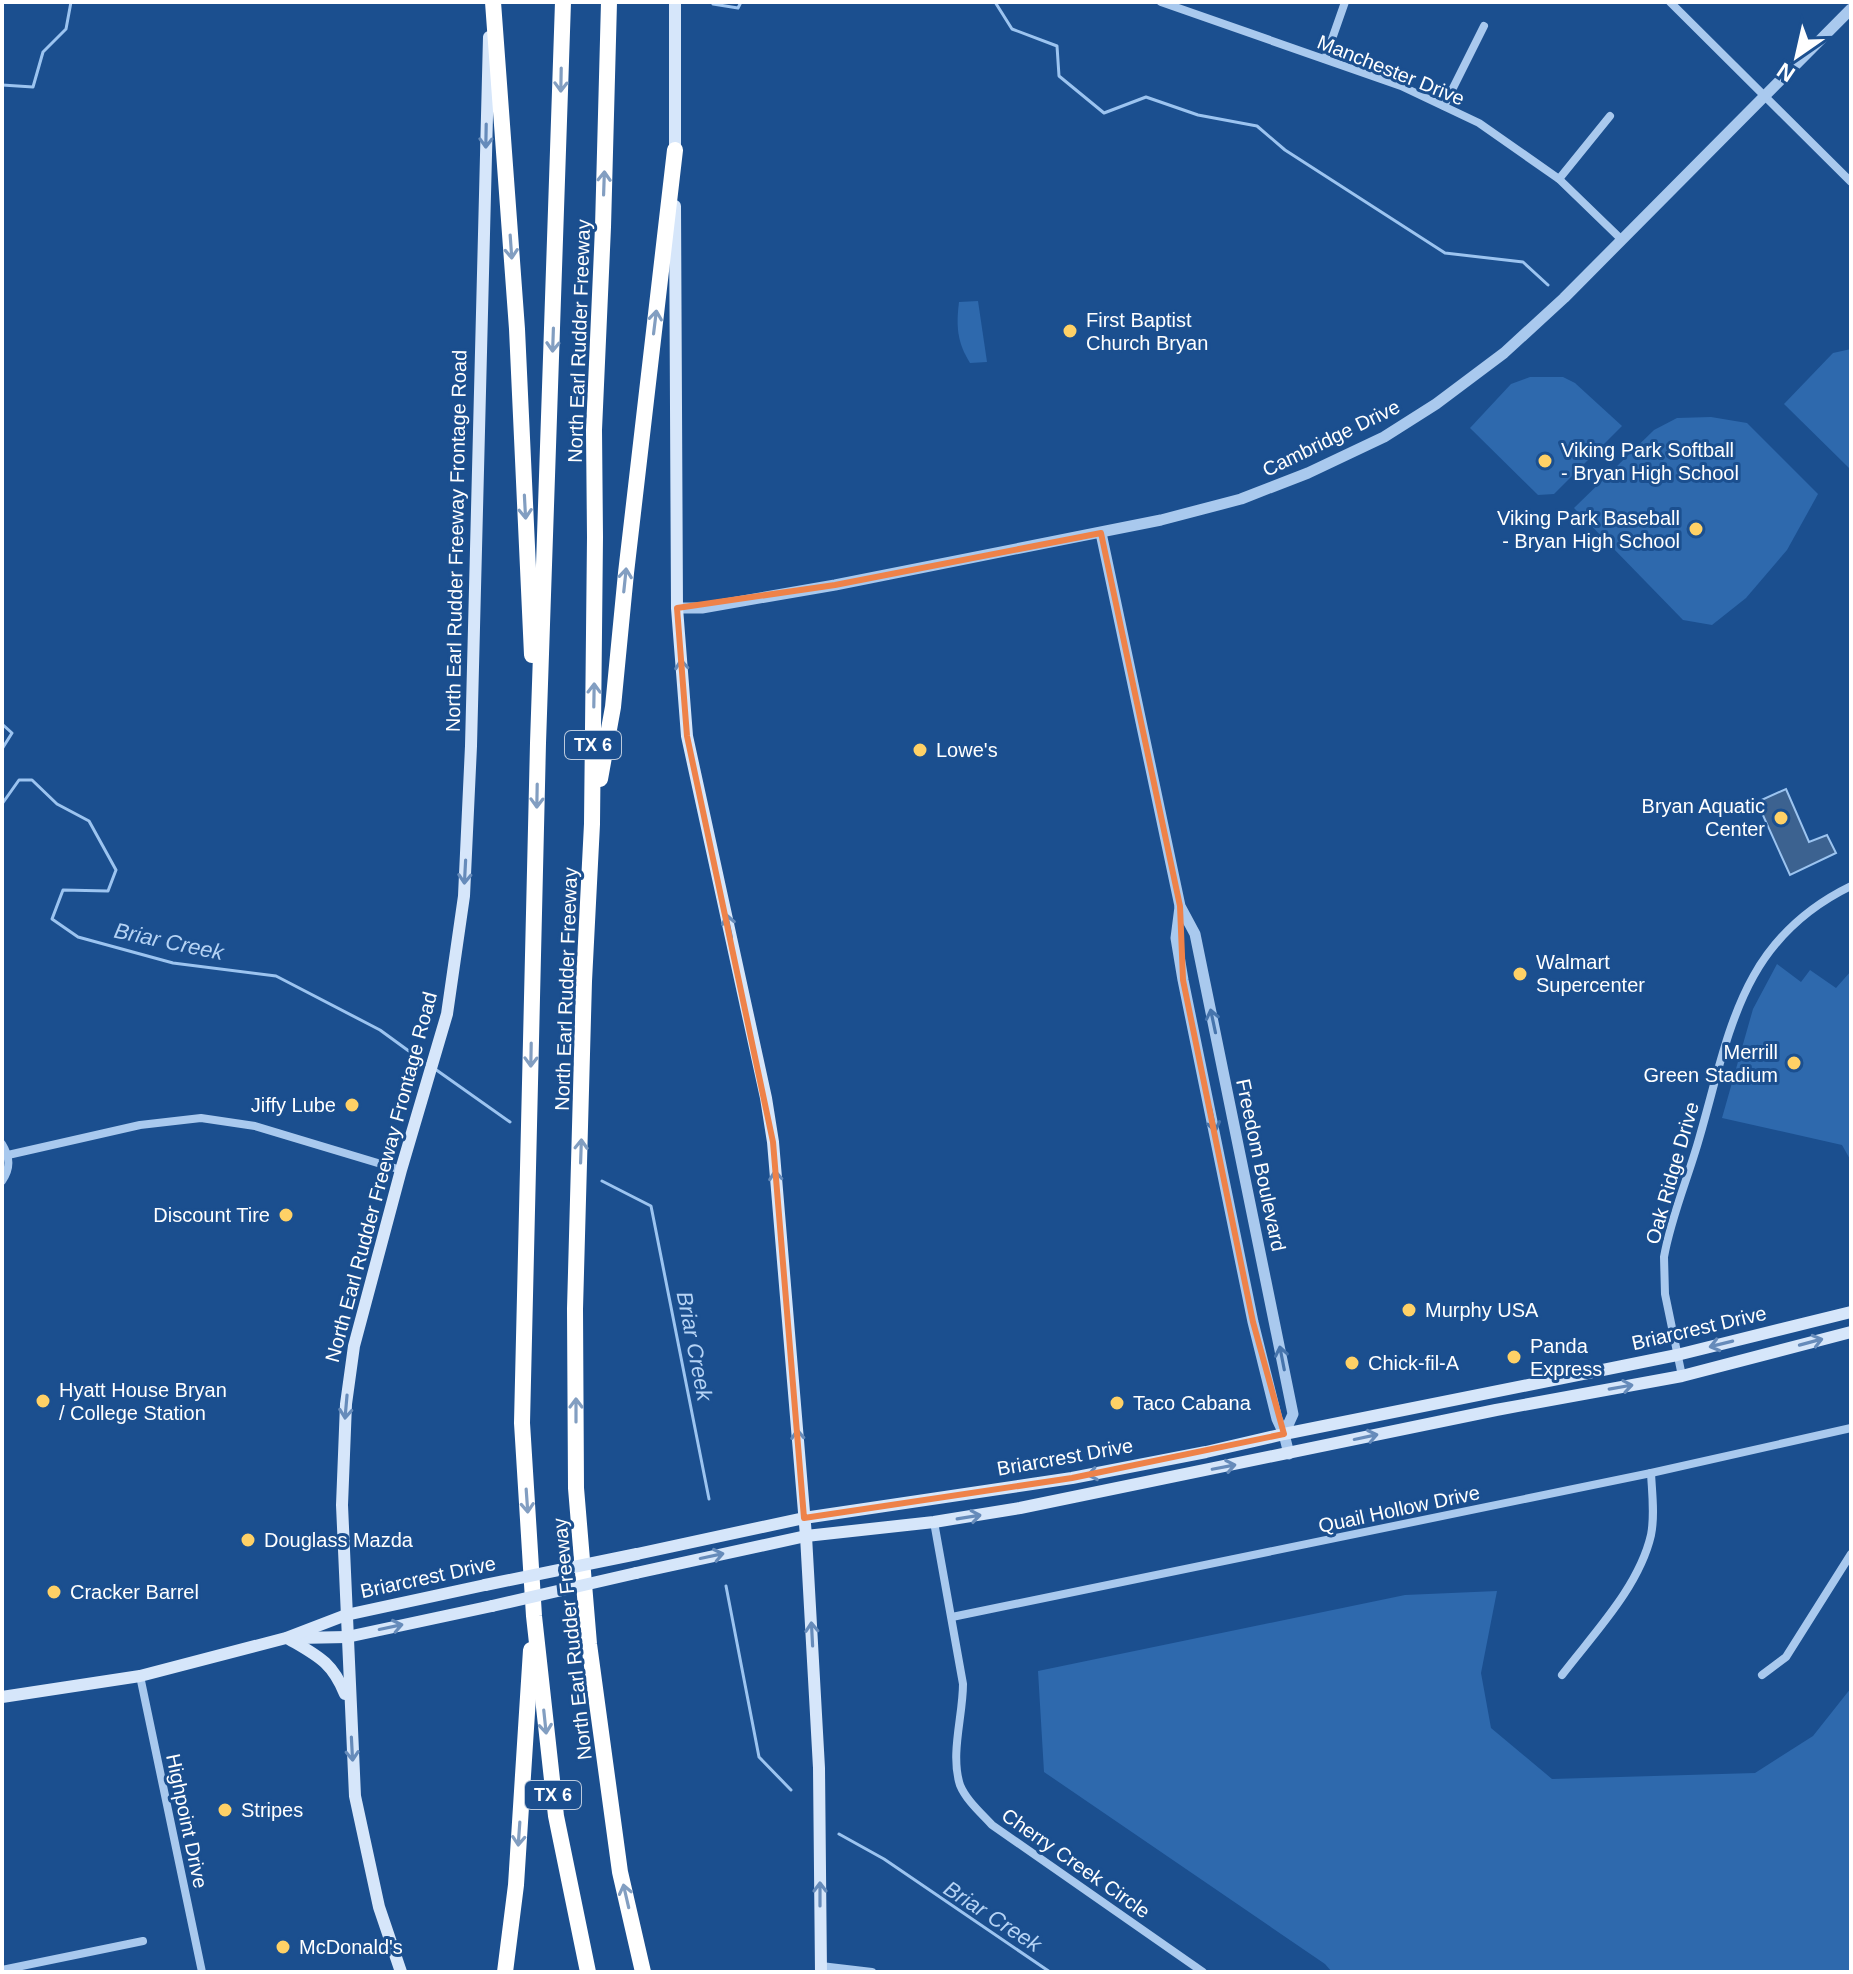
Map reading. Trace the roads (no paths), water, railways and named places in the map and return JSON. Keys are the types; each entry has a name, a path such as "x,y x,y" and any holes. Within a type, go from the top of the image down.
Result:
{"highway":[{"path":"491,2 517,329 538,743"},
{"name":"North Earl Rudder Freeway","path":"563,2 538,743 522,1423 534,1616 556,1816 588,1972"},
{"name":"North Earl Rudder Freeway","path":"609,2 594,430 592,824 584,981 575,1309 576,1488 589,1644 620,1872 643,1972"},
{"path":"592,824 613,707 675,150"},
{"path":"505,1972 516,1885 534,1616"}],"main road":[{"name":"North Earl Rudder Freeway Frontage Road","path":"401,1972 379,1907 355,1796 342,1505 346,1404 354,1346 447,1014 464,881 471,746 491,2"},
{"path":"675,2 677,608 687,736 773,1142 806,1536 819,1768 821,1969"},
{"name":"Briarcrest Drive","path":"2,1697 140,1676 286,1638 346,1615 804,1518 1072,1478 1206,1452 1677,1355 1851,1312"},
{"name":"Briarcrest Drive","path":"286,1638 347,1637 806,1536 934,1522 1020,1508 1496,1410 1682,1376 1851,1332"},
{"path":"286,1638 322,1658 337,1672 350,1704"}],"street":[{"name":"Manchester Drive","path":"1161,2 1401,86 1479,123 1559,179 1622,240"},
{"path":"1197,15 1201,2"},
{"path":"1325,59 1345,2"},
{"path":"1670,2 1851,182"},
{"name":"Cambridge Drive","path":"677,608 702,608 835,585 1101,533 1241,499 1308,473 1384,437 1436,404 1504,353 1622,240 1851,9"},
{"path":"1444,106 1484,26"},
{"path":"1559,179 1610,116"},
{"name":"Freedom Boulevard","path":"1101,533 1180,906 1195,934 1293,1414 1284,1434"},
{"name":"Oak Ridge Drive","path":"1682,1376 1665,1294 1664,1257 1740,1001 1759,964 1790,926 1815,906 1851,886"},
{"name":"Freedom Boulevard","path":"1180,906 1176,938 1199,1054 1239,1251 1277,1419 1289,1454"},
{"path":"1199,1054 1219,1050"},
{"path":"8,1155 140,1125 201,1118 255,1126 401,1170"},
{"path":"2,1144 9,1166 2,1181"},
{"path":"1221,1160 1240,1156"},
{"path":"1239,1251 1259,1247"},
{"name":"Quail Hollow Drive","path":"952,1617 1651,1473 1851,1428"},
{"path":"1562,1675 1628,1587 1642,1559 1651,1535 1651,1473"},
{"name":"Cherry Creek Circle","path":"934,1522 963,1684 958,1768 961,1787 992,1825 1203,1972"},
{"path":"1762,1675 1786,1657 1851,1554"},
{"name":"Highpoint Drive","path":"140,1676 202,1972"},
{"path":"2,1970 143,1941"},
{"path":"821,1969 872,1972"}],"waterway":[{"path":"2,85 33,87 43,52 66,29 71,2"},
{"path":"712,2 738,8 741,2"},
{"path":"958,2 966,2"},
{"path":"995,2 1012,29 1057,46 1059,76 1104,113 1146,97 1198,115 1257,126 1285,150 1445,253 1523,262 1548,285"},
{"name":"Briar Creek","path":"2,724 12,733 2,749"},
{"name":"Briar Creek","path":"2,804 19,780 32,780 57,804 89,821 116,870 108,891 63,890 52,919 78,937 173,963 276,976 380,1030 428,1065"},
{"name":"Briar Creek","path":"435,1069 510,1122"},
{"name":"Briar Creek","path":"602,1181 651,1206 709,1499"},
{"name":"Briar Creek","path":"726,1586 759,1757 791,1790"},
{"name":"Briar Creek","path":"839,1834 884,1859 1050,1972"}],"place":[{"name":"First Baptist Church Bryan","path":"1070,331"},
{"name":"Viking Park Softball - Bryan High School","path":"1545,461"},
{"name":"Viking Park Baseball - Bryan High School","path":"1696,529"},
{"name":"Lowe's","path":"920,750"},
{"name":"Bryan Aquatic Center","path":"1781,818"},
{"name":"Walmart Supercenter","path":"1520,974"},
{"name":"Merrill Green Stadium","path":"1794,1063"},
{"name":"Jiffy Lube","path":"352,1105"},
{"name":"Discount Tire","path":"286,1215"},
{"name":"Murphy USA","path":"1409,1310"},
{"name":"Panda Express","path":"1514,1357"},
{"name":"Chick-fil-A","path":"1352,1363"},
{"name":"Hyatt House Bryan / College Station","path":"43,1401"},
{"name":"Taco Cabana","path":"1117,1403"},
{"name":"Douglass Mazda","path":"248,1540"},
{"name":"Cracker Barrel","path":"54,1592"},
{"name":"Stripes","path":"225,1810"},
{"name":"McDonald's","path":"283,1947"}]}
